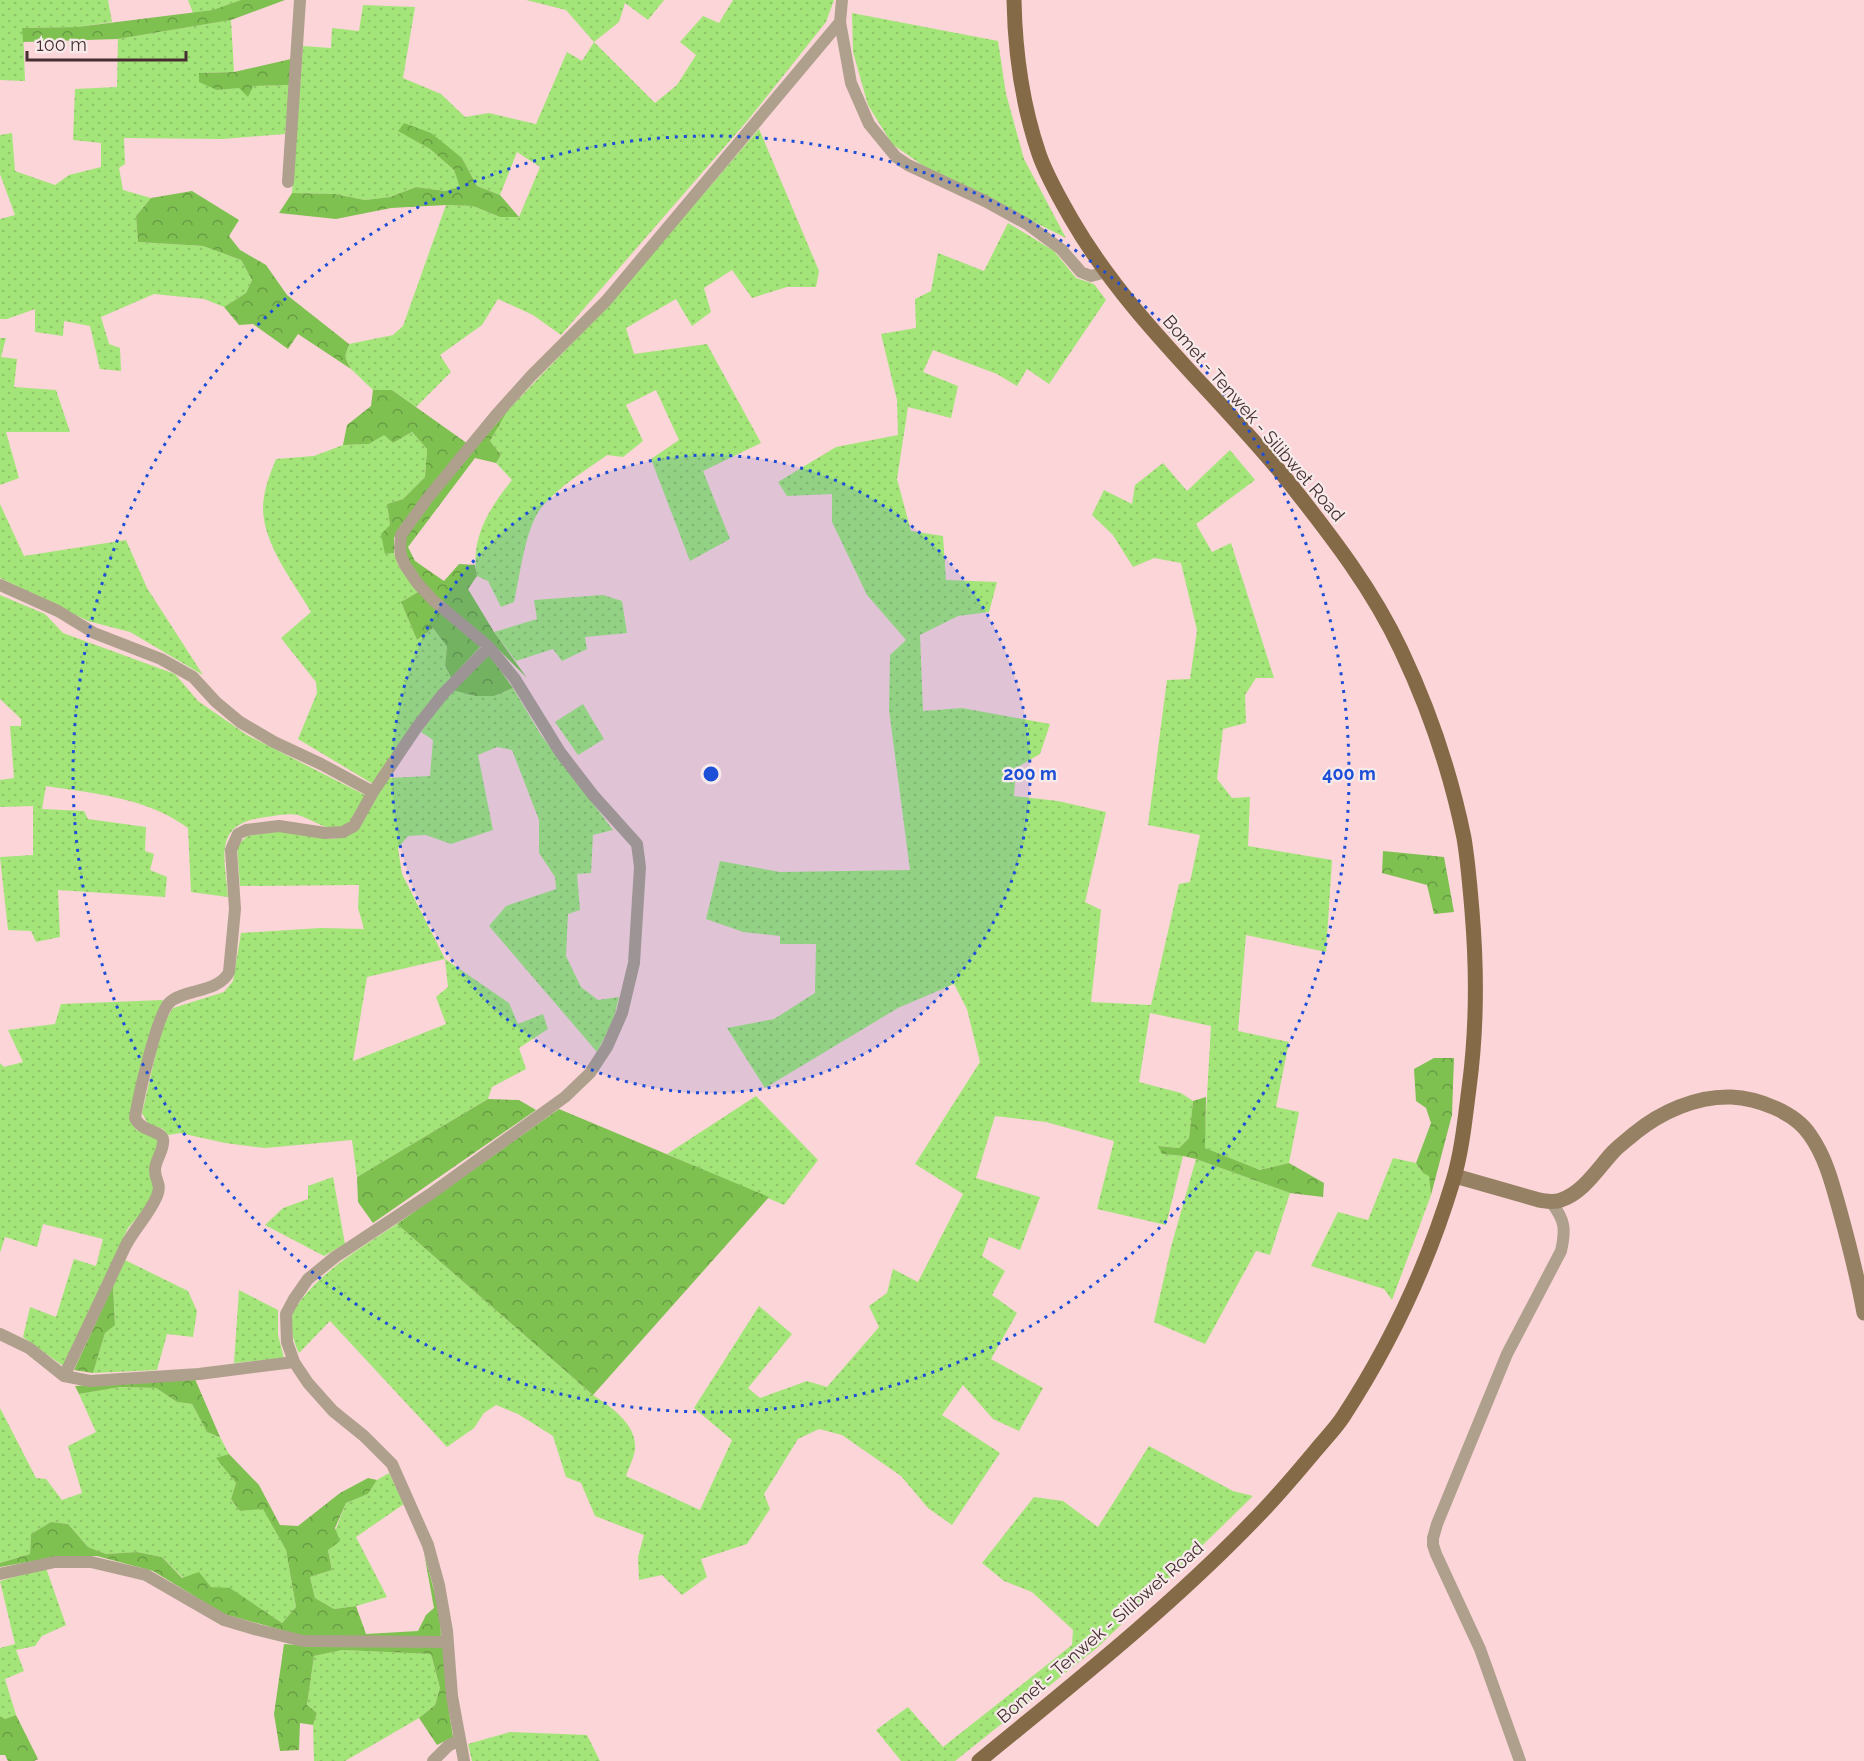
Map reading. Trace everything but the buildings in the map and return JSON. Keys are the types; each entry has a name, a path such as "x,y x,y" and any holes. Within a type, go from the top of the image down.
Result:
{"main road":[{"name":"Bomet - Tenwek - Silibwet Road","path":"979,1761 1134,1633 1227,1548 1282,1490 1341,1420 1371,1371 1414,1286 1455,1176 1475,1049 1476,999 1474,930 1464,838 1441,754 1400,648 1350,561 1288,482 1217,400 1161,341 1090,252 1040,158 1019,72 1014,0"}],"street":[{"path":"288,182 300,0"},
{"path":"842,0 840,22 851,83 869,124 896,157 1027,224 1061,249 1081,272 1091,276 1106,272"},
{"path":"464,1761 452,1695 448,1642 439,1585 428,1545 392,1464 364,1436 333,1411 308,1383 294,1362 287,1341 286,1314 308,1279 334,1257 429,1195 565,1097 590,1073 607,1047 622,1013 634,963 640,867 637,844 593,795 560,752 515,679 489,647 434,601 418,584 401,556 401,536 496,415 531,376 606,301 840,22"},
{"path":"0,585 58,611 94,633 169,664 193,677 216,702 240,722 274,742 373,792"},
{"path":"64,1376 126,1245 143,1222 158,1194 159,1182 155,1169 163,1145 162,1137 144,1129 135,1118 162,1012 169,1002 218,984 226,979 229,972 235,909 231,850 234,840 238,834 246,830 279,826 343,832 354,826 373,792 417,727 443,693 489,647"},
{"path":"1455,1176 1528,1197 1551,1202 1561,1200 1580,1188 1616,1149 1649,1122 1669,1111 1706,1099 1725,1096 1745,1097 1759,1101 1782,1112 1809,1133 1822,1155 1855,1269 1864,1312"},
{"path":"1520,1761 1480,1649 1439,1562 1433,1538 1507,1354 1561,1251 1565,1235 1564,1225 1551,1202"},
{"path":"0,1335 29,1348 64,1376 90,1381 199,1374 294,1362"},
{"path":"0,1574 55,1562 92,1562 146,1575 224,1620 303,1641 448,1642"},
{"path":"433,1761 448,1746 459,1740"}],"green space":[{"path":"0,0 108,0 112,22 77,27 23,28 25,81 0,80"},
{"path":"188,0 241,0 214,10 193,13"},
{"path":"241,0 285,0 231,20 118,39 23,42 22,28 77,27 213,10"},
{"path":"526,0 664,0 648,20 625,3 619,22 594,42 566,10"},
{"path":"733,0 834,0 826,22 748,120 561,335 533,315 498,299 482,325 440,355 451,372 416,407 392,390 373,390 351,369 345,357 349,344 393,335 403,326 446,205 473,206 500,217 519,217 540,167 517,152 500,195 477,186 462,158 399,131 430,149 454,170 461,187 445,191 416,187 390,197 365,200 335,194 292,193 303,46 331,48 332,28 359,31 363,5 415,7 403,78 441,94 465,117 489,113 536,124 567,52 582,61 594,42 655,103 677,85 696,55 680,42 703,16 719,23"},
{"path":"852,13 998,41 1006,94 1024,159 1066,238 925,167 892,144 868,105 853,52"},
{"path":"231,20 234,72 199,73 217,90 290,85 285,134 223,139 124,138 125,164 119,168 123,190 151,198 136,216 138,242 203,246 241,260 252,280 246,293 224,307 204,299 154,294 101,317 109,344 120,348 121,371 100,369 90,326 64,321 63,336 35,332 35,309 7,319 0,319 0,219 15,215 0,174 0,135 12,133 15,171 55,185 69,175 101,167 101,143 73,140 75,89 117,87 118,39"},
{"path":"291,59 290,85 253,86 248,97 239,88 217,90 199,82 199,73 234,72"},
{"path":"404,123 431,133 462,158 477,186 500,195 519,217 500,217 473,206 446,205 391,208 336,219 279,213 292,193 335,194 365,200 390,197 416,187 445,191 460,187 454,170 430,149 398,131"},
{"path":"759,129 819,271 816,287 787,287 752,298 732,270 704,288 711,312 692,326 676,299 626,328 634,354 707,344 761,443 703,471 730,539 690,561 651,459 679,440 656,390 626,405 643,441 623,457 607,455 564,486 541,508 535,517 527,540 514,602 501,607 488,581 477,576 476,562 476,549 483,525 512,480 496,463 501,455 490,441 508,410 605,309"},
{"path":"192,191 239,220 229,236 240,250 266,265 287,295 349,344 345,357 351,369 298,334 288,349 253,324 239,325 224,307 246,293 252,280 241,260 203,246 138,242 136,216 151,198"},
{"path":"1008,223 1054,251 1076,278 1094,284 1106,300 1049,384 1027,369 1017,386 997,374 933,350 923,372 958,386 951,418 908,407 897,479 911,531 943,536 946,580 997,582 989,612 958,616 920,635 923,711 962,708 1050,724 1040,754 1016,768 1014,796 1058,801 1106,812 1085,902 1101,910 1091,1002 1151,1005 1179,884 1190,882 1200,835 1148,825 1167,680 1190,679 1197,630 1181,563 1154,558 1133,567 1113,535 1092,515 1104,490 1132,504 1135,485 1163,463 1187,491 1230,450 1255,480 1196,524 1212,552 1231,543 1274,678 1256,678 1245,695 1246,723 1223,729 1217,779 1232,798 1250,797 1248,846 1332,860 1326,952 1246,935 1238,1031 1289,1042 1276,1107 1299,1112 1289,1163 1260,1170 1204,1148 1211,1026 1150,1013 1139,1082 1181,1093 1193,1101 1189,1138 1179,1148 1159,1146 1162,1154 1183,1156 1166,1225 1097,1209 1114,1141 1046,1122 995,1116 976,1178 1040,1197 1020,1250 989,1237 982,1256 1005,1271 992,1295 1017,1313 991,1359 1043,1388 1019,1431 993,1419 963,1385 942,1415 1000,1453 952,1525 928,1508 901,1476 842,1435 819,1429 798,1439 764,1494 770,1509 747,1544 701,1559 707,1577 682,1595 662,1575 639,1580 638,1557 644,1535 595,1516 581,1483 566,1477 553,1436 518,1414 496,1405 484,1413 474,1428 447,1447 330,1321 299,1353 292,1333 293,1312 311,1288 322,1278 359,1249 397,1224 593,1395 622,1417 635,1440 635,1449 626,1476 700,1510 732,1440 694,1408 759,1306 792,1334 748,1388 760,1398 807,1381 827,1387 879,1327 869,1306 887,1293 893,1269 918,1282 963,1194 915,1164 980,1062 967,1009 954,984 898,1008 765,1088 727,1028 774,1019 815,993 816,944 780,944 780,936 743,932 706,919 720,861 780,872 910,870 889,710 890,655 906,640 867,595 832,522 832,494 787,496 778,482 836,447 898,435 897,400 881,334 916,328 915,299 931,291 938,253 984,271"},
{"path":"0,338 6,338 1,357 17,359 14,387 56,390 70,432 6,432 19,478 0,485"},
{"path":"373,390 392,390 468,444 401,525 394,538 394,553 385,554 381,534 390,525 387,504 403,499 425,477 427,449 412,432 393,443 384,435 369,444 343,445 347,425 371,406"},
{"path":"508,410 490,441 501,455 496,463 475,458 408,547 415,561 444,581 459,564 475,565 477,576 468,589 494,632 527,678 493,644 442,604 414,574 403,553 404,541 414,521"},
{"path":"412,432 427,449 425,477 403,499 387,504 390,525 385,554 394,553 399,567 418,592 401,602 417,640 433,628 447,647 445,665 451,678 373,784 298,739 317,693 316,682 281,638 311,612 273,549 264,522 263,502 276,459 314,456 343,445 369,444 384,434 393,443"},
{"path":"0,504 24,556 126,540 147,588 203,675 130,632 88,621 0,578"},
{"path":"418,592 481,646 451,678 445,665 447,647 433,628 417,640 401,602"},
{"path":"0,595 45,614 63,633 175,674 198,701 247,735 365,795 355,816 345,826 339,828 327,827 290,814 266,817 237,826 229,834 224,856 228,897 191,892 188,828 172,818 155,809 120,798 46,786 42,809 84,811 88,819 146,827 145,851 154,854 150,870 167,877 165,897 58,890 60,937 36,942 31,931 8,930 0,857 33,855 33,806 0,807 0,780 14,778 10,726 21,726 21,719 0,699"},
{"path":"603,595 622,601 627,633 585,637 587,649 562,661 553,649 516,661 494,632 537,619 534,600"},
{"path":"488,653 513,688 494,696 475,696 452,690"},
{"path":"513,688 541,735 613,830 593,835 591,873 577,874 580,910 568,914 566,956 581,987 598,1000 619,997 613,1021 597,1052 489,926 506,906 556,889 555,877 539,853 539,820 512,750 497,747 478,755 493,830 451,844 426,835 408,836 398,848 402,874 445,959 509,1003 518,1024 543,1014 548,1029 519,1048 526,1069 492,1087 488,1099 357,1177 352,1140 265,1148 225,1143 180,1133 168,1135 163,1129 148,1124 142,1113 162,1027 173,1008 224,992 233,981 241,933 320,928 364,929 358,908 359,885 240,886 237,846 247,836 289,830 330,839 345,837 375,799 388,778 430,776 433,740 421,732 452,690 475,696 494,696","holes":["445,959 448,987 436,997 446,1024 353,1061 367,977"]},
{"path":"583,704 604,739 578,755 555,722"},
{"path":"1383,851 1444,857 1454,912 1434,914 1427,885 1382,873"},
{"path":"163,1000 130,1119 136,1130 155,1136 159,1140 155,1190 143,1211 128,1228 63,1366 23,1337 30,1307 56,1317 74,1259 96,1266 103,1239 43,1224 37,1247 5,1237 0,1253 0,1063 4,1067 23,1062 8,1030 55,1024 61,1004"},
{"path":"1434,1058 1454,1058 1452,1115 1431,1195 1429,1176 1423,1173 1416,1163 1431,1123 1426,1108 1416,1101 1414,1069"},
{"path":"756,1096 818,1160 784,1205 667,1154"},
{"path":"1206,1097 1205,1148 1260,1170 1289,1163 1324,1183 1323,1197 1290,1193 1196,1159 1162,1154 1158,1146 1179,1148 1189,1138 1193,1101"},
{"path":"488,1099 519,1100 536,1110 373,1223 358,1202 357,1177"},
{"path":"559,1109 769,1197 593,1395 397,1224"},
{"path":"1393,1158 1416,1163 1423,1173 1429,1175 1431,1195 1392,1300 1384,1289 1311,1266 1338,1212 1368,1220"},
{"path":"1196,1159 1290,1193 1270,1255 1256,1251 1205,1344 1154,1322 1171,1247"},
{"path":"333,1177 345,1244 324,1256 265,1225 283,1208 308,1199 308,1186"},
{"path":"125,1260 188,1291 197,1311 193,1337 167,1334 157,1370 93,1373 105,1333 115,1324 113,1286"},
{"path":"113,1286 115,1325 105,1333 93,1373 74,1370"},
{"path":"239,1290 278,1310 278,1335 284,1358 234,1363"},
{"path":"195,1379 220,1437 207,1432 192,1404 177,1402 156,1388 120,1387 79,1394 75,1386"},
{"path":"120,1387 156,1388 177,1402 192,1404 207,1432 220,1437 229,1454 217,1458 236,1483 231,1499 240,1511 263,1508 286,1550 296,1607 282,1623 230,1589 211,1587 199,1573 183,1578 162,1557 137,1552 106,1554 88,1547 68,1524 51,1522 31,1534 30,1554 0,1563 0,1408 36,1478 46,1479 62,1500 82,1493 68,1446 96,1432 79,1394"},
{"path":"1149,1446 1233,1491 1253,1496 1098,1647 955,1761 901,1761 876,1730 908,1707 943,1747 1072,1645 1073,1630 1032,1592 1004,1581 982,1563 1034,1497 1063,1501 1098,1527"},
{"path":"229,1454 259,1485 280,1525 298,1526 340,1493 368,1478 377,1480 368,1494 346,1503 335,1528 340,1541 328,1550 332,1570 310,1577 315,1598 334,1609 356,1606 366,1634 418,1631 426,1615 434,1608 424,1553 440,1613 441,1637 303,1636 224,1614 153,1571 97,1556 50,1558 0,1567 0,1563 30,1554 31,1534 51,1522 68,1524 88,1547 106,1554 137,1552 162,1557 182,1578 199,1572 211,1587 230,1588 282,1623 296,1607 286,1550 263,1509 240,1511 231,1499 236,1483 216,1458"},
{"path":"389,1473 404,1504 356,1537 387,1597 356,1606 334,1609 315,1598 310,1577 332,1570 328,1549 346,1503 368,1494 377,1480"},
{"path":"46,1568 66,1625 42,1636 35,1646 16,1650 24,1671 5,1679 16,1715 5,1719 0,1716 0,1648 15,1644 0,1581"},
{"path":"284,1644 319,1647 445,1647 447,1699 453,1737 437,1745 419,1718 435,1705 440,1688 431,1654 342,1650 314,1656 307,1705 317,1713 313,1725 300,1723 299,1750 280,1751 274,1714"},
{"path":"342,1650 431,1654 440,1688 435,1705 419,1718 345,1761 314,1761 313,1725 317,1713 307,1705 314,1656"},
{"path":"16,1715 38,1759 34,1761 8,1761 5,1755 0,1755 0,1716 5,1719"},
{"path":"510,1732 587,1735 600,1761 472,1761 468,1744"}]}
